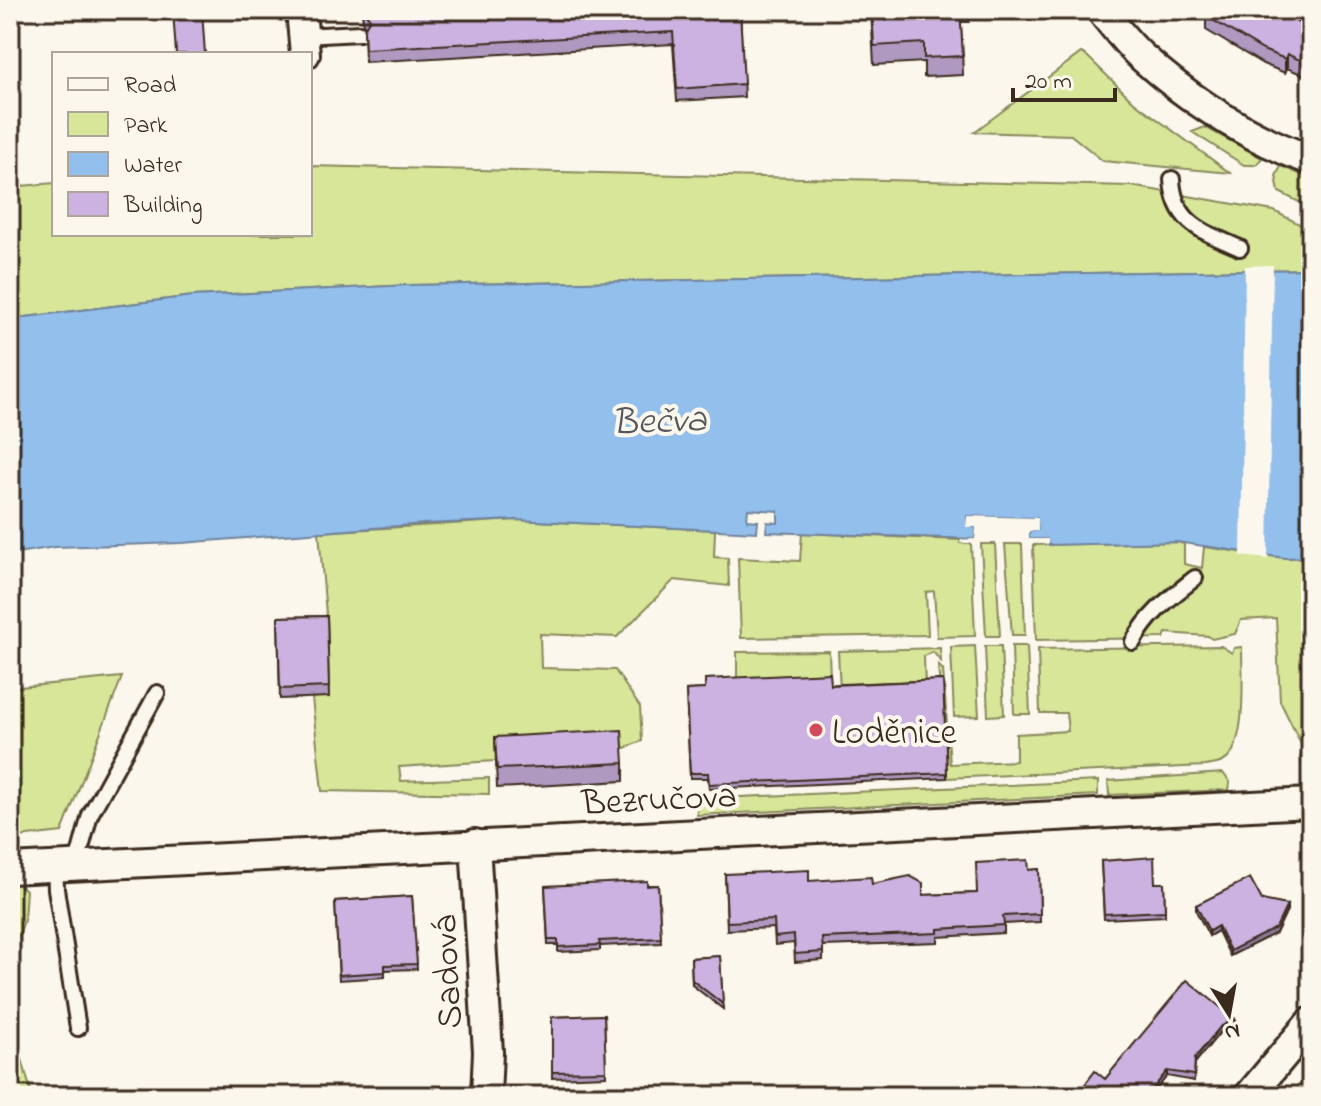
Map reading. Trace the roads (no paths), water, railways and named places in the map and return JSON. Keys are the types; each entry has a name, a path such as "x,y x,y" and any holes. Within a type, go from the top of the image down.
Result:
{"street":[{"path":"1101,10 1139,55 1184,91 1279,148 1311,160"},
{"name":"Bezručova","path":"10,869 1311,803"},
{"name":"Sadová","path":"475,844 488,1052 486,1096"},
{"path":"1249,1096 1311,1022"}],"lane":[{"path":"303,33 360,33"},
{"path":"1172,179 1173,198 1192,224 1240,248"},
{"path":"1133,642 1143,623 1157,607 1195,578"},
{"path":"78,1028 56,889 90,815 157,693"}],"water":[{"name":"Bečva","path":"1311,269 1311,557 1285,558 1177,542 1048,545 1047,539 1029,539 1029,531 1038,530 1037,518 967,516 967,526 976,527 975,539 766,532 767,522 778,523 778,511 748,509 747,520 758,521 757,532 516,520 182,543 55,547 10,554 10,319 193,296 410,285"}],"place":[{"name":"Loděnice","path":"816,730"}]}
